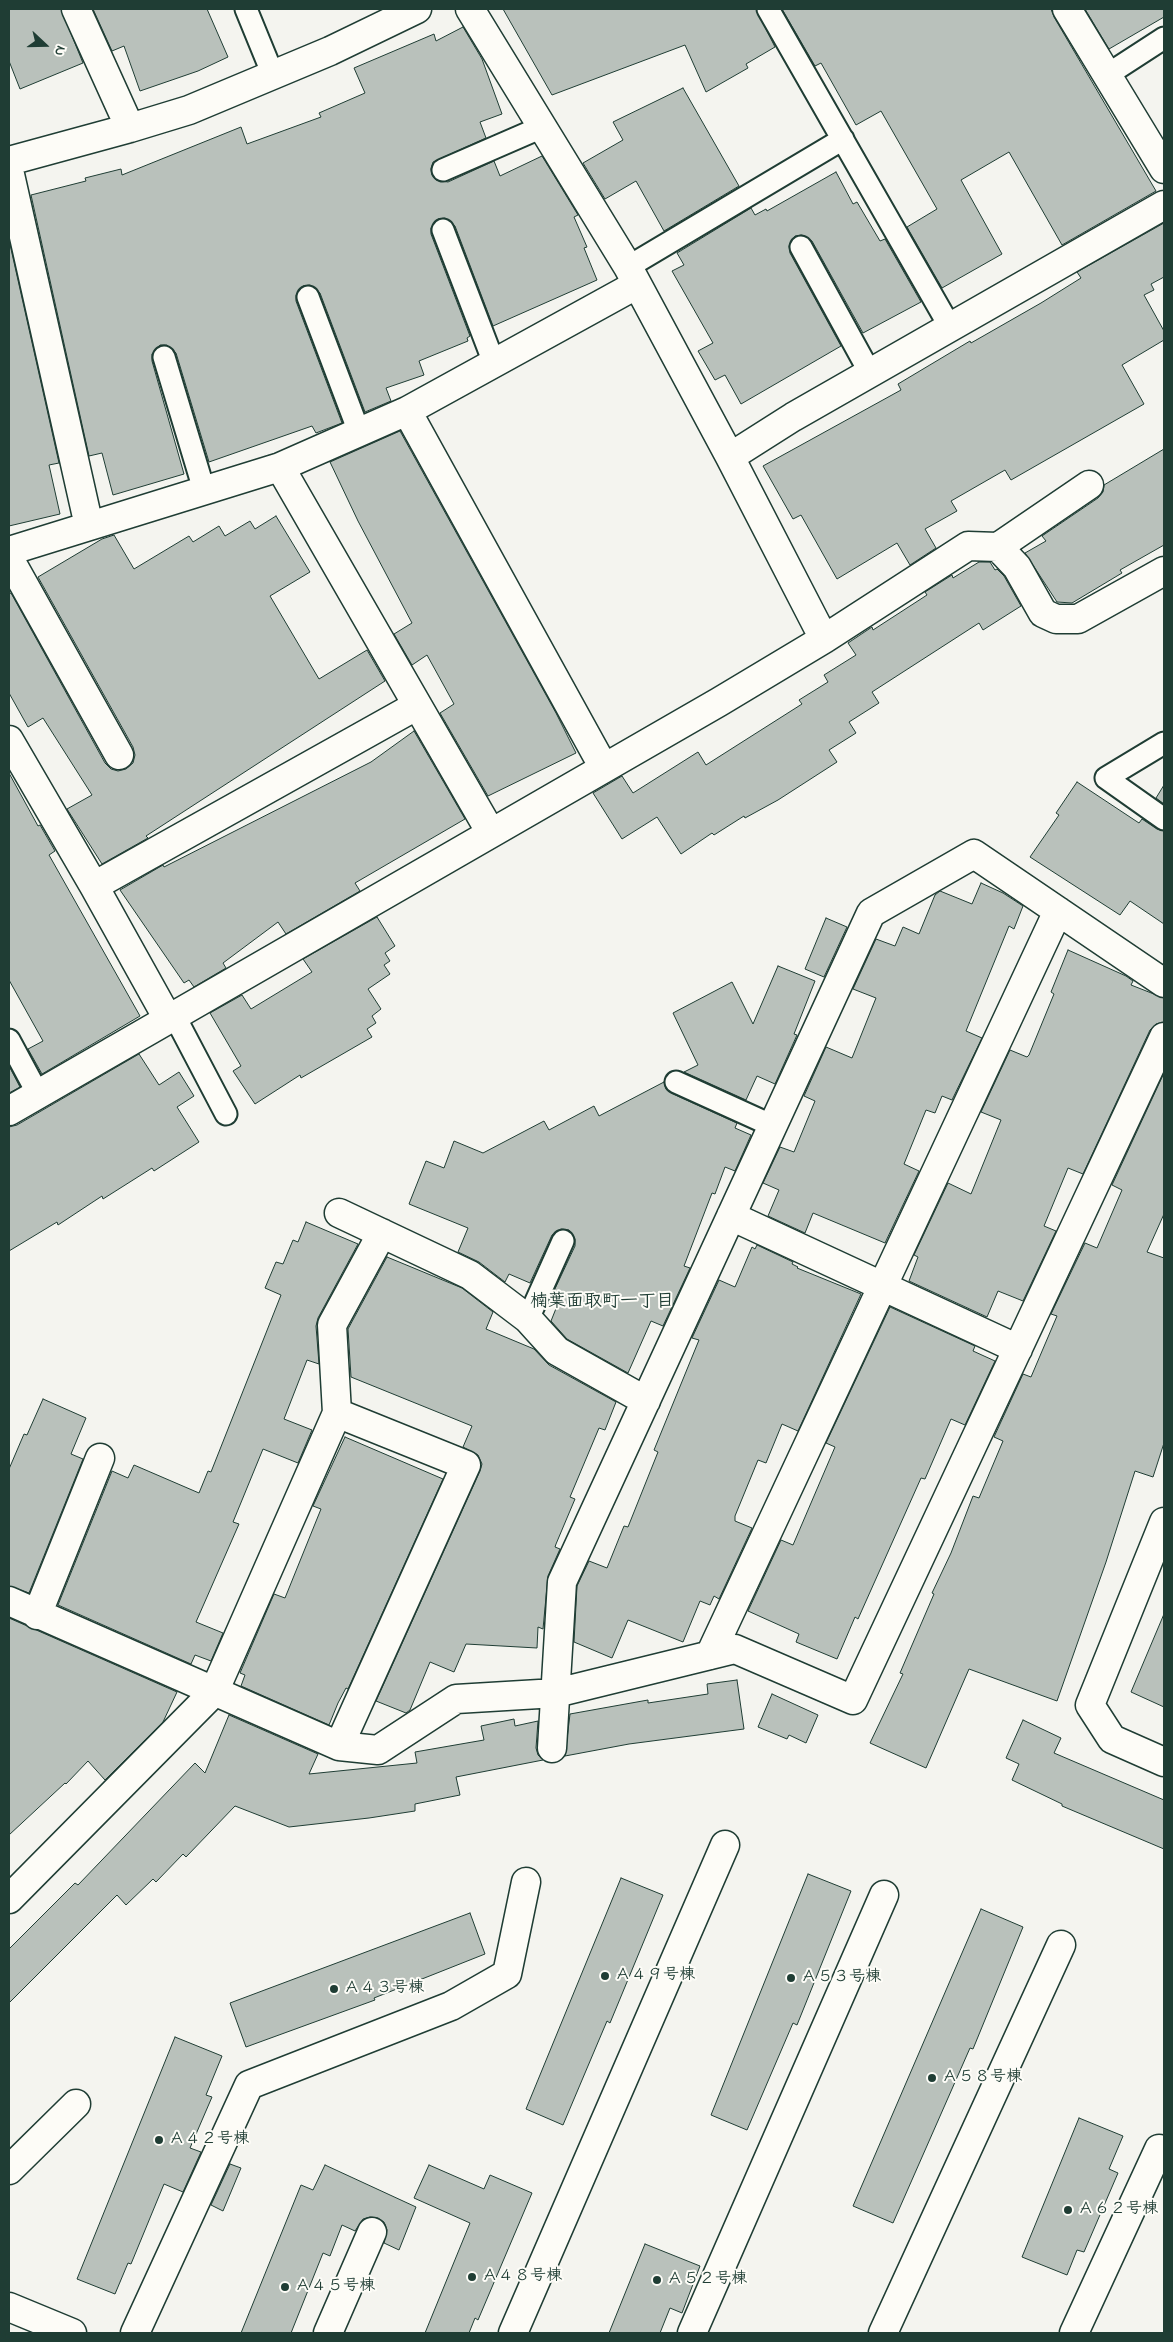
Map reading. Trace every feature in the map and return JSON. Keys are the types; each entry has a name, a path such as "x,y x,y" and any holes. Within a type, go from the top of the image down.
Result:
{"street":[{"path":"76,9 130,128"},
{"path":"9,161 189,110 330,51 417,9"},
{"path":"470,9 632,276 730,457 824,639"},
{"path":"1067,9 1164,169"},
{"path":"9,170 89,526"},
{"path":"730,457 793,417 1164,205"},
{"path":"9,551 280,467 407,411 494,364 632,276"},
{"path":"407,411 604,768"},
{"path":"280,467 416,706 491,832"},
{"path":"9,1110 604,768 824,639 968,546 998,547 1089,485"},
{"path":"998,547 1016,567 1043,613 1056,619 1078,619 1164,571"},
{"path":"9,558 120,755"},
{"path":"94,886 416,706"},
{"path":"9,740 171,1017"},
{"path":"552,1748 562,1582 871,913 974,854 1164,983"},
{"path":"710,1656 1058,911"},
{"path":"9,1601 37,1615 339,1746 378,1750 456,1699 556,1693 735,1649 853,1700 1164,1037"},
{"path":"339,1213 470,1275 528,1319 557,1351 646,1401"},
{"path":"731,1216 1018,1349"},
{"path":"9,1899 214,1692 337,1412 332,1325 382,1233"},
{"path":"337,1412 466,1465 339,1746"},
{"path":"37,1615 100,1458"},
{"path":"1162,1534 1090,1705 1112,1739 1164,1762"},
{"path":"513,2333 725,1845"},
{"path":"135,2333 249,2085 451,2006 507,1974 526,1882"},
{"path":"692,2333 884,1895"},
{"path":"882,2333 1061,1945"},
{"path":"9,2170 76,2104"},
{"path":"1074,2333 1159,2149"},
{"path":"328,2333 372,2232"},
{"path":"9,2307 72,2333"}],"lane":[{"path":"246,9 273,75"},
{"path":"768,9 950,327"},
{"path":"1107,75 1164,38"},
{"path":"443,170 542,127"},
{"path":"632,276 843,139"},
{"path":"443,230 494,364"},
{"path":"801,247 870,373"},
{"path":"308,297 359,432"},
{"path":"164,357 204,490"},
{"path":"1164,743 1106,778 1164,819"},
{"path":"171,1017 226,1114"},
{"path":"9,1040 38,1094"},
{"path":"676,1082 773,1126"},
{"path":"528,1319 563,1241"}],"building":[{"path":"9,9 61,9 83,63 20,89 9,61"},
{"path":"93,9 207,9 228,57 198,71 140,91 124,46 112,51"},
{"path":"503,9 756,9 775,47 746,64 748,68 706,92 685,45 552,95"},
{"path":"782,9 1051,9 1156,191 1062,245 1009,152 961,180 1002,254 942,288 907,227 937,209 881,111 856,125 821,63 815,66"},
{"path":"1085,9 1164,9 1164,17 1109,49"},
{"path":"463,27 482,59 502,114 480,122 486,138 433,162 432,175 436,180 448,182 494,161 500,176 542,156 578,215 574,217 587,247 584,248 597,280 493,326 455,226 445,218 438,219 431,228 431,234 470,336 467,338 468,341 419,361 424,375 386,388 391,401 365,412 320,293 310,285 303,286 296,295 296,301 342,423 316,433 312,426 209,462 176,353 167,345 160,345 152,354 152,361 184,474 113,495 102,453 89,456 31,195 86,181 85,178 121,169 122,175 241,127 247,144 321,117 319,113 365,93 354,68 434,34 436,41"},
{"path":"683,88 739,186 664,231 636,181 605,199 583,163 623,140 613,122"},
{"path":"836,172 853,204 857,202 880,241 885,239 921,302 863,333 812,241 802,235 795,236 789,246 790,253 841,346 741,404 725,375 715,380 698,351 713,343 672,271 684,265 677,253 751,208 755,215 766,209 767,211"},
{"path":"1164,223 1164,277 1151,284 1154,290 1144,295 1164,331 1164,340 1122,365 1144,404 1011,480 1005,470 951,501 957,511 925,529 936,548 910,565 897,543 837,579 801,515 793,519 763,466 901,390 898,384 970,341 971,343 1041,303 1081,278 1077,272"},
{"path":"9,240 59,463 49,465 60,514 9,526"},
{"path":"400,431 556,713 576,753 488,796 440,713 454,704 427,655 412,665 394,634 412,623 358,521 330,462"},
{"path":"1164,449 1164,545 1120,570 1122,573 1072,603 1057,602 1025,553 1046,541 1042,536 1098,498 1103,492 1104,485"},
{"path":"276,516 310,572 270,596 319,679 367,650 385,681 146,836 148,838 102,864 67,809 92,795 43,718 28,727 9,693 9,594 11,593 105,763 111,769 118,771 126,769 133,763 135,755 133,747 38,577 102,539 114,535 134,569 189,536 193,542 219,526 225,536 250,521 255,529"},
{"path":"979,562 990,562 995,570 997,569 1004,576 1021,606 983,630 979,623 872,692 879,703 849,722 856,733 829,750 837,762 778,800 745,818 744,816 714,835 712,833 681,854 657,817 622,839 593,793 622,776 633,793 698,752 706,765 802,704 799,700 828,682 824,675 856,655 848,643 872,627 873,630 927,595 925,592 952,575 953,578"},
{"path":"414,731 465,819 355,883 360,891 286,934 278,922 223,963 226,968 194,987 189,980 184,983 120,890 163,865 164,867 371,762"},
{"path":"9,773 38,826 40,825 55,851 49,855 140,1016 42,1074 28,1049 43,1041 9,980"},
{"path":"1077,782 1139,823 1142,819 1157,829 1164,831 1164,924 1130,901 1120,915 1030,857 1059,815 1056,813"},
{"path":"1164,785 1164,804 1156,798"},
{"path":"981,883 1003,893 1023,906 1014,929 1009,926 966,1031 982,1038 952,1100 942,1096 935,1113 926,1110 904,1164 919,1171 885,1243 813,1213 805,1233 768,1216 779,1190 763,1183 780,1147 794,1152 815,1101 804,1096 826,1047 852,1058 876,998 853,989 876,939 895,946 903,927 919,934 935,895 940,891 972,904"},
{"path":"377,917 395,946 385,953 390,961 384,965 390,974 368,989 381,1009 372,1016 376,1023 367,1029 372,1037 301,1078 300,1075 255,1104 233,1071 241,1066 210,1013 242,995 251,1009 312,972 303,959"},
{"path":"826,918 847,927 824,977 805,969"},
{"path":"1068,950 1126,976 1133,981 1131,985 1164,998 1164,1022 1156,1024 1150,1030 1083,1174 1068,1168 1044,1226 1056,1231 1023,1301 998,1291 987,1317 909,1281 918,1257 914,1255 948,1183 971,1194 1001,1120 981,1112 1010,1050 1027,1057 1029,1055 1054,994 1051,992"},
{"path":"778,966 815,981 794,1034 797,1035 775,1084 757,1076 746,1100 684,1072 698,1065 673,1013 732,982 753,1024"},
{"path":"139,1054 159,1085 179,1072 194,1096 177,1107 199,1142 154,1171 152,1168 103,1199 102,1196 58,1225 57,1222 9,1251 9,1127 17,1125"},
{"path":"9,1066 20,1087 9,1093"},
{"path":"1164,1073 1164,1214 1147,1252 1164,1258 1164,1443 1153,1477 1135,1471 1106,1562 1057,1701 969,1669 926,1768 870,1743 903,1674 900,1673 973,1496 979,1498 1003,1441 994,1437 1023,1374 1031,1377 1057,1316 1051,1314 1085,1243 1097,1248 1122,1190 1112,1185"},
{"path":"664,1082 666,1089 671,1093 737,1123 735,1128 751,1135 735,1171 725,1167 715,1194 712,1193 684,1266 690,1268 663,1326 651,1321 628,1373 567,1339 551,1321 561,1296 553,1293 575,1246 575,1239 569,1230 561,1229 552,1235 530,1283 509,1274 505,1282 479,1262 458,1252 468,1228 409,1204 426,1161 444,1168 454,1141 483,1153 544,1121 549,1130 594,1106 599,1116"},
{"path":"306,1222 358,1244 318,1318 316,1326 319,1364 307,1360 284,1419 312,1430 298,1463 263,1449 233,1522 239,1524 196,1622 223,1633 211,1661 195,1655 191,1664 58,1605 112,1471 128,1478 134,1465 199,1493 208,1471 211,1472 281,1295 265,1288 276,1262 283,1264 293,1240 298,1242"},
{"path":"757,1245 793,1262 792,1264 797,1268 861,1294 798,1431 782,1424 766,1463 758,1460 735,1516 735,1521 752,1528 719,1599 714,1596 710,1605 700,1601 683,1642 628,1620 612,1658 574,1642 577,1586 589,1561 607,1568 624,1526 628,1527 658,1452 654,1450 699,1340 692,1338 719,1280 735,1287 752,1247 755,1249"},
{"path":"387,1257 462,1288 493,1312 486,1329 534,1349 549,1365 616,1402 605,1430 599,1428 570,1497 575,1499 555,1547 560,1549 548,1576 543,1629 538,1627 537,1648 466,1644 454,1672 430,1662 410,1710 406,1713 376,1701 482,1464 478,1455 463,1447 472,1426 351,1377 348,1329"},
{"path":"890,1307 975,1346 973,1351 995,1361 965,1425 951,1419 925,1479 921,1478 858,1619 855,1617 837,1659 796,1642 799,1634 748,1611 781,1540 793,1545 835,1447 826,1443"},
{"path":"43,1399 86,1418 71,1454 83,1459 29,1593 9,1586 9,1469 24,1434 27,1435"},
{"path":"345,1437 443,1479 348,1689 346,1688 338,1703 329,1725 241,1686 245,1675 240,1673 274,1594 285,1598 321,1509 313,1506"},
{"path":"1164,1614 1164,1707 1131,1692"},
{"path":"9,1618 177,1692 163,1722 105,1780 88,1761 66,1784 9,1835"},
{"path":"737,1680 744,1729 629,1744 565,1756 570,1714 648,1700 648,1703 708,1694 707,1684"},
{"path":"772,1694 818,1715 806,1743 789,1735 787,1739 758,1727"},
{"path":"229,1715 318,1754 309,1774 417,1763 415,1752 484,1740 481,1726 514,1719 515,1726 538,1721 536,1748 538,1755 543,1760 456,1777 460,1795 415,1804 415,1811 369,1818 289,1827 235,1806 186,1857 183,1854 156,1882 153,1879 126,1905 117,1895 9,2003 9,1949 75,1883 78,1885 195,1763 205,1773"},
{"path":"1023,1720 1061,1738 1054,1753 1164,1800 1164,1849 1062,1806 1062,1804 1012,1780 1019,1764 1006,1758"},
{"name":"Ａ５３号棟","path":"808,1874 851,1891 797,2025 793,2023 747,2130 711,2115"},
{"name":"Ａ４９号棟","path":"621,1878 663,1895 610,2023 607,2021 563,2125 526,2109"},
{"name":"Ａ５８号棟","path":"981,1909 1023,1927 973,2049 970,2048 893,2223 853,2206"},
{"name":"Ａ４３号棟","path":"470,1913 485,1954 374,1998 375,2000 246,2047 230,2003"},
{"name":"Ａ４２号棟","path":"175,2037 222,2056 206,2095 212,2097 190,2148 201,2152 183,2192 164,2184 131,2264 128,2263 115,2294 77,2279"},
{"name":"Ａ６２号棟","path":"1079,2118 1123,2136 1109,2169 1118,2173 1084,2252 1077,2250 1067,2275 1022,2257"},
{"path":"230,2164 241,2168 223,2211 211,2205"},
{"name":"Ａ４５号棟","path":"325,2165 416,2207 399,2250 384,2243 387,2230 384,2222 378,2218 370,2217 363,2219 355,2231 342,2225 330,2256 323,2253 291,2333 241,2333 301,2185 313,2190"},
{"name":"Ａ４８号棟","path":"429,2165 484,2189 490,2175 532,2193 478,2320 475,2318 469,2333 425,2333 470,2223 414,2198"},
{"name":"Ａ５２号棟","path":"645,2244 700,2266 682,2313 670,2308 660,2333 609,2333"}],"place":[{"name":"Ａ４９号棟","path":"605,1976"},
{"name":"Ａ５３号棟","path":"791,1978"},
{"name":"Ａ４３号棟","path":"334,1989"},
{"name":"Ａ５８号棟","path":"932,2078"},
{"name":"Ａ４２号棟","path":"159,2140"},
{"name":"Ａ６２号棟","path":"1068,2210"},
{"name":"Ａ４８号棟","path":"472,2277"},
{"name":"Ａ５２号棟","path":"657,2280"},
{"name":"Ａ４５号棟","path":"285,2287"}],"district":[{"name":"楠葉面取町一丁目","path":"602,1303"}]}
